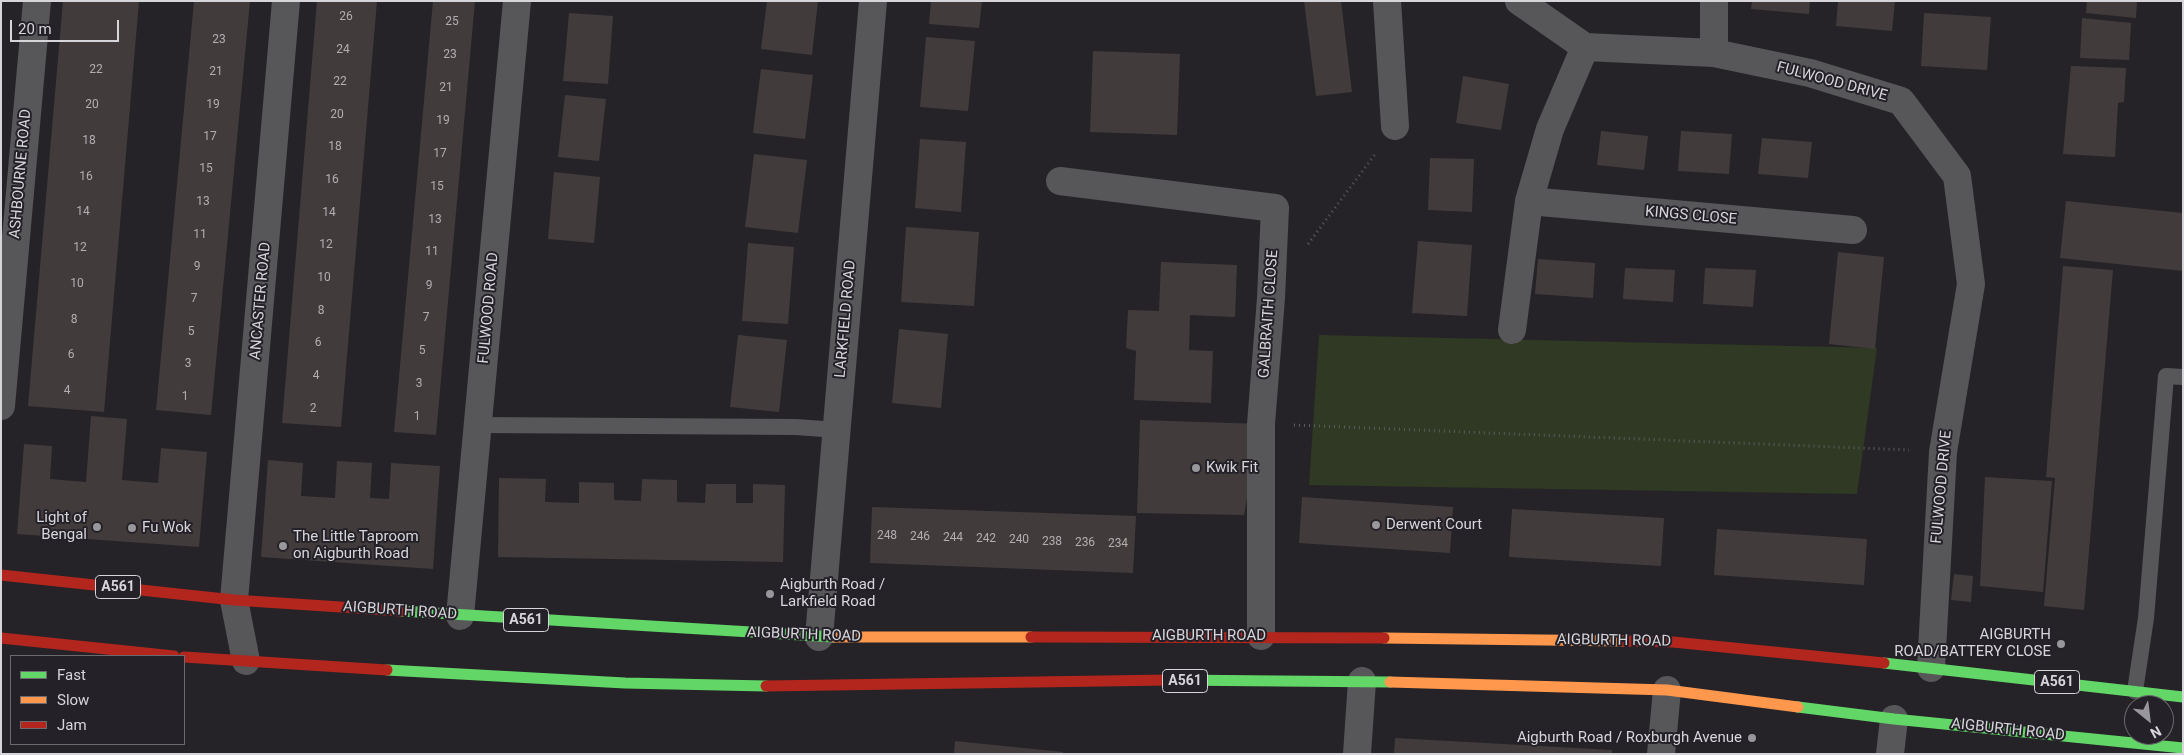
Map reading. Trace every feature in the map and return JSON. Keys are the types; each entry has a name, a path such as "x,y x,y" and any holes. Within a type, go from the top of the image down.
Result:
{"highway":[{"name":"AIGBURTH ROAD","path":"1,575 234,600 460,616 819,637 1261,636 1673,642 1931,668 2183,697"},
{"path":"1,638 164,655"},
{"name":"AIGBURTH ROAD","path":"185,657 478,676 625,683 774,686 1105,680 1362,682 1667,690 2107,747 2183,748"}],"street":[{"name":"ASHBOURNE ROAD","path":"1,406 36,1"},
{"name":"ANCASTER ROAD","path":"234,600 286,1"},
{"name":"FULWOOD ROAD","path":"460,616 517,1"},
{"name":"LARKFIELD ROAD","path":"819,637 873,1"},
{"path":"1387,1 1395,126"},
{"path":"1512,330 1529,201 1550,129 1585,47 1519,1"},
{"path":"1714,1 1714,53"},
{"name":"FULWOOD DRIVE","path":"1585,47 1714,53 1810,73 1901,101 1957,176 1971,284 1942,452 1931,668"},
{"name":"GALBRAITH CLOSE","path":"1060,181 1275,208 1271,298 1261,424 1261,636"},
{"name":"KINGS CLOSE","path":"1529,201 1853,230"},
{"path":"234,600 246,661"},
{"path":"1357,754 1362,682"},
{"path":"1661,754 1667,690"},
{"path":"1890,754 1894,719"}],"lane":[{"path":"2135,691 2146,618 2166,376 2183,376"},
{"path":"478,425 796,427 837,430"}],"path":[{"path":"1305,248 1395,126"},
{"path":"1261,424 1942,452"}],"green space":[{"path":"1319,335 1877,348 1857,494 1309,485"}],"building":[{"path":"63,1 139,1 104,412 28,406"},
{"path":"194,1 250,1 211,415 156,410"},
{"path":"317,1 377,1 341,427 282,423"},
{"path":"433,1 475,1 436,435 394,432"},
{"path":"767,1 818,1 812,55 761,49"},
{"path":"931,1 982,1 979,28 929,24"},
{"path":"1304,1 1341,1 1352,92 1316,96"},
{"path":"1752,1 1810,1 1809,14 1751,9"},
{"path":"1838,1 1895,1 1892,31 1836,26"},
{"path":"2087,1 2137,1 2136,18 2086,13"},
{"path":"569,13 613,16 608,84 563,81"},
{"path":"1924,13 1991,17 1987,70 1921,66"},
{"path":"2082,18 2131,23 2129,60 2080,58"},
{"path":"926,37 975,41 968,111 920,107"},
{"path":"1093,51 1180,54 1177,135 1090,132"},
{"path":"2071,66 2126,68 2124,102 2118,103 2115,157 2063,154"},
{"path":"761,69 813,75 805,139 753,133"},
{"path":"1463,76 1509,84 1501,130 1456,123"},
{"path":"565,95 606,99 599,161 558,157"},
{"path":"1601,131 1648,136 1644,170 1597,165"},
{"path":"1681,131 1732,134 1729,174 1678,171"},
{"path":"1762,138 1812,142 1808,178 1758,174"},
{"path":"920,139 966,142 961,212 915,208"},
{"path":"754,154 807,160 798,233 745,227"},
{"path":"1430,158 1474,159 1472,212 1428,210"},
{"path":"554,172 600,177 594,243 548,239"},
{"path":"2066,201 2183,213 2183,271 2060,258"},
{"path":"906,227 979,232 974,306 901,302"},
{"path":"1418,241 1472,245 1467,316 1412,313"},
{"path":"748,243 794,247 788,324 742,321"},
{"path":"1838,252 1884,257 1875,349 1829,344"},
{"path":"1538,259 1595,263 1593,298 1535,294"},
{"path":"1161,262 1237,265 1235,317 1190,315 1189,350 1213,351 1211,403 1134,400 1136,351 1126,348 1128,310 1159,311"},
{"path":"2063,266 2113,270 2084,610 2044,606 2055,478 2046,477"},
{"path":"1625,268 1675,270 1673,302 1623,299"},
{"path":"1705,268 1756,270 1753,307 1703,304"},
{"path":"899,329 948,334 941,408 892,403"},
{"path":"738,335 787,340 779,412 730,407"},
{"path":"91,416 127,419 122,480 158,483 161,448 207,452 199,547 17,534 24,444 52,446 50,479 86,482"},
{"name":"Kwik Fit","path":"1140,420 1261,424 1244,515 1137,513"},
{"path":"268,460 303,463 301,496 335,498 337,461 372,463 370,498 389,499 391,463 440,466 433,569 261,557"},
{"path":"1985,477 2052,481 2043,592 1980,586"},
{"path":"499,478 546,479 545,502 579,503 579,482 614,483 614,500 641,501 642,479 677,480 677,502 705,503 706,484 736,484 736,503 753,503 753,484 785,485 783,562 498,557"},
{"name":"Derwent Court","path":"1302,497 1453,507 1450,553 1299,543"},
{"path":"872,507 1136,516 1133,573 870,563"},
{"path":"1512,509 1664,518 1661,566 1509,557"},
{"path":"1717,529 1867,539 1864,585 1714,575"},
{"path":"1954,574 1973,576 1971,602 1951,600"},
{"path":"1395,738 1612,750 1612,754 1394,754"},
{"path":"955,741 1063,752 1063,754 954,754"}],"traffic: fast":[{"path":"401,611 834,637"},
{"path":"1884,663 2183,697"},
{"path":"387,670 625,683 766,686"},
{"path":"1170,680 1390,682"},
{"path":"1798,707 1894,719 2183,748"}],"traffic: slow":[{"path":"834,637 1031,637"},
{"path":"1384,638 1623,641"},
{"path":"1390,682 1667,690 1798,707"}],"traffic: jam":[{"path":"1,575 234,600 401,611"},
{"path":"1031,637 1384,638"},
{"path":"1,638 164,655"},
{"path":"1623,641 1673,642 1884,663"},
{"path":"185,657 387,670"},
{"path":"766,686 1170,680"}],"place":[{"name":"Kwik Fit","path":"1196,468"},
{"name":"Derwent Court","path":"1376,525"},
{"name":"Light of Bengal","path":"97,527"},
{"name":"Fu Wok","path":"132,528"},
{"name":"The Little Taproom on Aigburth Road","path":"283,546"},
{"name":"Aigburth Road / Larkfield Road","path":"770,594"},
{"name":"AIGBURTH ROAD/BATTERY CLOSE","path":"2061,644"},
{"name":"Aigburth Road / Roxburgh Avenue","path":"1752,738"}]}
